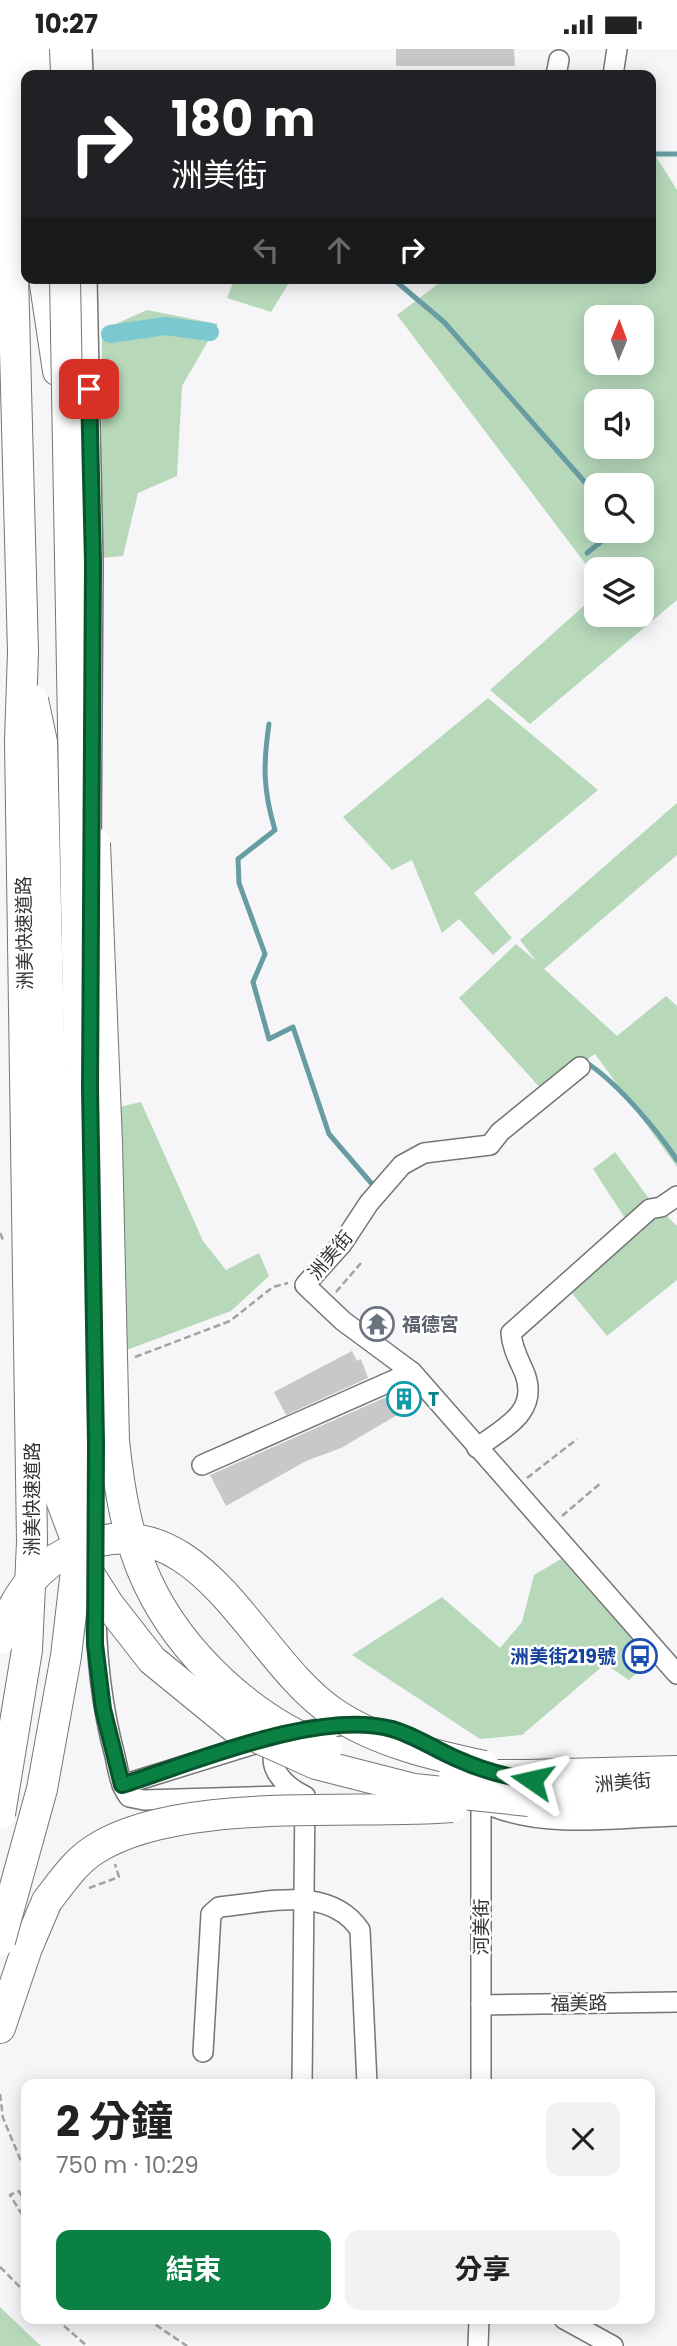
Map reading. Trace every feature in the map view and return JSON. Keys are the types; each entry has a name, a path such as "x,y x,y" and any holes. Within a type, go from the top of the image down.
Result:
{"highway":[{"name":"洲美快速道路","path":"0,1814 27,1650 33,1542 20,741 23,652 7,49"},
{"path":"34,49 35,70"},
{"path":"61,49 61,70"},
{"path":"17,359 23,284"},
{"path":"45,284 67,430"},
{"path":"0,1941 43,1789 66,1656 82,1520 84,1342 65,284"},
{"path":"23,652 42,742 60,1497 88,1572 109,1605 152,1660 234,1727 316,1764 414,1790 528,1788 677,1797"},
{"path":"71,663 92,774 107,1143 114,1441 119,1489 147,1581 173,1625 233,1690 275,1723 314,1743 361,1760 410,1772 485,1777 528,1788"},
{"path":"0,1639 18,1597 39,1570 65,1553 89,1543 118,1539 153,1545 182,1558 209,1577 306,1689 333,1713 368,1732 528,1788"},
{"path":"0,2028 27,1948 47,1901 71,1871 93,1850 121,1836 180,1820 258,1812 418,1810 528,1788 677,1772"}],"street":[{"path":"82,49 83,70"},
{"path":"613,70 617,49"},
{"path":"87,284 93,563 90,1089 96,1409 95,1644 103,1709 122,1785"},
{"name":"洲美街","path":"580,1067 500,1132 490,1145 424,1153 402,1165 369,1203 342,1244 305,1285 326,1305 412,1372 677,1674"},
{"path":"477,1448 523,1413 530,1396 511,1333 650,1209 662,1207 677,1196"},
{"path":"202,1465 412,1372"},
{"name":"洲美街","path":"677,1772 623,1784 583,1785 515,1778 481,1769 415,1737 368,1724 341,1724 287,1734 122,1785 129,1797 144,1800 436,1794 481,1802 526,1817 551,1819 677,1816"},
{"path":"287,1734 278,1743 274,1769 290,1789 305,1796 303,2079"},
{"name":"河美街","path":"481,1769 481,2079"},
{"path":"203,2052 211,1914 219,1907 305,1898 338,1909 351,1917 360,1930 367,2079"},
{"name":"福美路","path":"481,2004 677,2002"},
{"path":"478,2346 479,2324"},
{"path":"573,2324 613,2346"}],"path":[{"path":"326,1305 361,1262"},
{"path":"134,1357 230,1321 273,1287 289,1283 305,1285"},
{"path":"514,1489 577,1439"},
{"path":"549,1528 602,1482"},
{"path":"87,1888 119,1877 114,1862"},
{"path":"0,2094 4,2118 21,2162"},
{"path":"21,2195 19,2191 10,2195 21,2213"},
{"path":"0,2267 21,2288"},
{"path":"62,2324 87,2346"},
{"path":"154,2324 187,2346"}],"green space":[{"path":"656,157 677,190 677,600 654,619 654,557 584,557 584,562 397,315 438,284 656,284"},
{"path":"233,284 288,284 271,312 227,298"},
{"path":"147,310 218,324 182,386 177,476 138,493 123,556 101,558 102,330"},
{"path":"584,606 584,627 645,627 530,724 490,690"},
{"path":"488,698 598,790 474,893 512,938 493,955 459,919 442,933 412,860 392,870 343,817"},
{"path":"677,803 677,855 544,969 617,1036 666,996 677,1006 677,1167 595,1054 542,1090 459,998 516,944 536,961 520,940"},
{"path":"141,1102 203,1241 226,1270 259,1253 269,1276 231,1311 124,1351 119,1107"},
{"path":"615,1152 647,1196 677,1226 677,1280 607,1336 571,1292 634,1232 593,1169"},
{"path":"561,1559 651,1660 629,1680 605,1664 522,1735 480,1739 352,1655 442,1597 500,1648 522,1622 534,1575"},
{"path":"0,2307 41,2346 0,2346"}],"building":[{"path":"396,49 514,49 515,66 396,66"},
{"path":"352,1351 357,1361 361,1359 368,1378 286,1415 274,1392"},
{"path":"409,1387 421,1401 341,1448 306,1461 226,1506 210,1475"}],"waterway":[{"path":"656,154 677,154"},
{"path":"399,284 444,322 584,481"},
{"path":"110,334 165,326 210,332"},
{"path":"587,553 600,543"},
{"path":"269,724 265,777 275,830 238,859 239,883 265,954 253,982 269,1039 293,1027 329,1134 372,1184"},
{"path":"590,1065 637,1109 677,1160"}],"place":[{"name":"福德宮","path":"377,1324"},
{"name":"T","path":"404,1399"},
{"name":"洲美街219號","path":"640,1656"}],"route":[{"path":"89,389 93,563 90,1089 97,1515 95,1644 103,1709 122,1785 287,1734 341,1724 368,1724 393,1729 481,1769 532,1780"}]}
